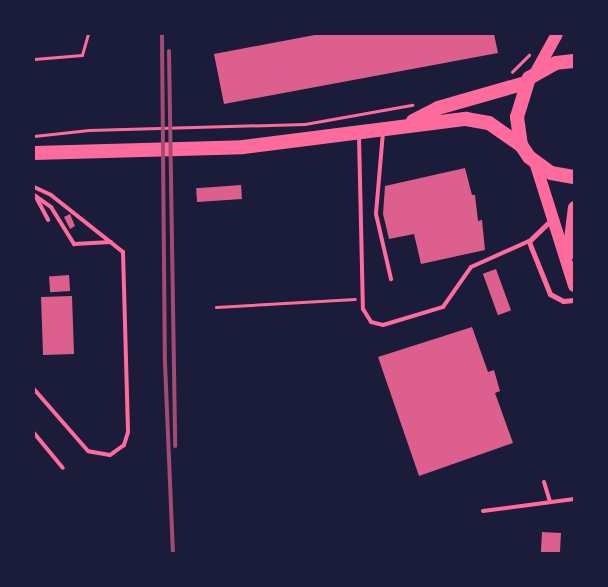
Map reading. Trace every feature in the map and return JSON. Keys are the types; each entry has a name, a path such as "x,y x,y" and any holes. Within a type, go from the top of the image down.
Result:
{"highway":[{"path":"404,125 438,108 525,83 536,72 574,61"},
{"path":"521,145 517,117 525,83"},
{"path":"34,153 186,151 359,133 404,125 481,121 521,145 535,162 551,173 574,177"}],"main road":[{"path":"536,72 557,34"},
{"path":"535,162 552,220 567,258 574,286"},
{"path":"567,258 574,207"}],"street":[{"path":"552,220 529,241 550,294 574,300"}],"lane":[{"path":"382,130 376,214 391,279"},
{"path":"359,133 362,299 371,322 383,325 443,307 471,266 529,241"},
{"path":"34,187 51,196 123,252 128,432 124,444 110,455 88,451 34,389"},
{"path":"35,196 51,207 74,244 111,242"},
{"path":"35,196 48,220"},
{"path":"34,433 63,468"},
{"path":"544,482 550,502"},
{"path":"483,511 574,500"}],"path":[{"path":"34,60 82,55 88,34"},
{"path":"507,76 534,47"},
{"path":"34,136 89,130 305,124 416,104"},
{"path":"216,307 362,299"}],"building":[{"path":"320,34 494,34 498,53 224,104 214,54"},
{"path":"465,168 472,195 475,195 478,221 482,220 485,250 421,264 414,234 389,239 383,214 385,186"},
{"path":"241,185 242,199 197,202 196,188"},
{"path":"70,214 75,226 70,229 64,217"},
{"path":"496,269 511,310 498,315 483,274"},
{"path":"69,275 70,291 50,292 49,276"},
{"path":"72,296 74,354 43,355 41,297"},
{"path":"472,327 488,372 494,370 500,391 495,393 513,443 419,476 378,357"},
{"path":"542,532 561,533 560,553 541,553"}],"railway":[{"path":"162,34 165,363 173,553"},
{"path":"169,51 175,446"}]}
